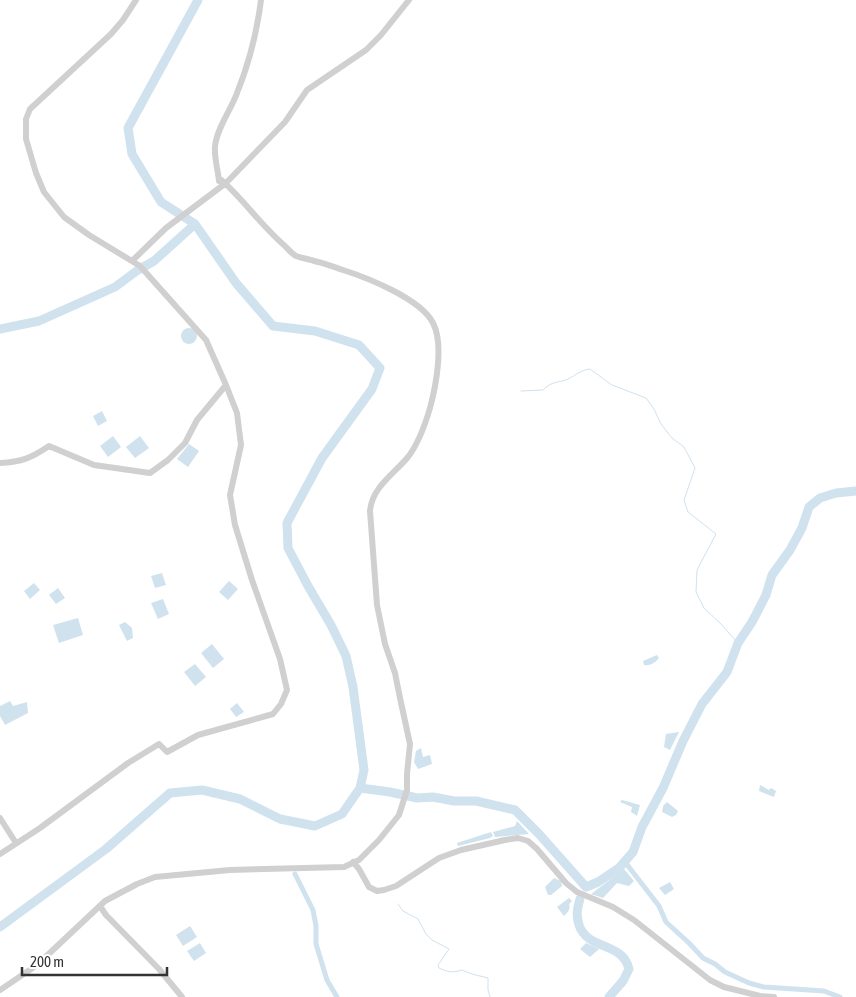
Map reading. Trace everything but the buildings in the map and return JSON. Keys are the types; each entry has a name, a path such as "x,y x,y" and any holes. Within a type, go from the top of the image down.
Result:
{"street":[{"path":"0,854 40,828 128,763 159,744 167,752 198,735 273,714 282,704 287,690 280,659 235,525 230,496 241,445 237,414 206,340 140,266 89,235 64,217 44,192 30,157 26,139 26,119 30,109 111,34 136,0"},
{"path":"219,187 215,147 218,135 237,94 247,66 261,0"},
{"path":"132,261 166,228 226,183 285,122 307,90 366,50 381,35 408,0"},
{"path":"0,990 37,965 100,906 123,891 155,877 252,868 344,867 359,860 379,840 399,814 407,790 410,744 376,605 370,511 372,498 377,490 409,456 417,444 431,406 438,362 438,341 432,321 414,302 386,288 346,271 296,256 264,226 226,183 219,178"},
{"path":"0,463 18,462 36,455 49,446 94,465 150,473 168,460 185,443 197,420 226,385"},
{"path":"0,818 16,844"},
{"path":"353,862 360,869 369,887 377,891 396,886 439,858 460,850 518,838 528,841 566,883 577,892 613,907 634,920 710,980 724,987 760,996 774,997"},
{"path":"100,906 159,969 182,997"}],"water":[{"path":"186,328 192,328 197,333 195,342 186,344 181,339 181,333"},
{"path":"102,411 107,421 98,426 93,416"},
{"path":"113,436 121,447 108,457 100,446"},
{"path":"140,436 149,448 135,458 126,447"},
{"path":"189,444 199,451 188,467 177,459"},
{"path":"162,573 166,585 155,588 151,576"},
{"path":"229,581 238,589 228,600 219,592"},
{"path":"34,583 40,590 30,599 24,591"},
{"path":"58,588 65,598 56,604 49,595"},
{"path":"163,599 169,614 158,619 151,603"},
{"path":"78,618 83,635 59,643 53,625"},
{"path":"125,622 132,628 133,638 127,641 119,625"},
{"path":"212,644 224,659 213,668 201,653"},
{"path":"657,655 659,658 656,661 650,665 644,665 643,661"},
{"path":"195,664 206,677 195,686 184,672"},
{"path":"10,701 13,706 27,702 28,713 5,725 0,716 0,706"},
{"path":"237,703 244,712 236,717 230,709"},
{"path":"679,732 670,750 664,747 666,734"},
{"path":"421,748 423,757 430,755 432,764 418,769 414,762 416,751"},
{"path":"760,785 769,790 771,788 776,791 774,797 759,791"},
{"path":"622,800 640,805 637,816 631,812 632,807 620,802"},
{"path":"667,802 678,811 672,817 662,812 663,806"},
{"path":"517,821 529,834 495,837 493,832 515,826"},
{"path":"491,832 493,836 490,838 458,846 457,843"},
{"path":"624,869 634,881 629,886 617,883 603,898 591,894"},
{"path":"554,878 561,881 562,886 551,895 548,895 545,887"},
{"path":"670,882 674,889 665,895 659,888"},
{"path":"569,898 572,901 569,904 569,910 564,916 557,907"},
{"path":"190,926 197,937 183,946 176,935"},
{"path":"200,943 206,953 194,961 187,951"},
{"path":"586,943 599,949 590,957 580,949"}],"waterway":[{"path":"0,927 106,849 170,793 202,790 240,799 280,819 315,826 342,814 360,788 364,770 353,687 346,656 288,548 287,523 322,458 372,389 380,368 359,345 315,331 273,326 236,283 195,224 161,202 132,154 128,128 198,0"},
{"path":"0,329 39,321 115,287 154,261 195,224"},
{"path":"521,391 543,390 552,384 590,369 612,385 646,398 661,424 672,438 684,447 695,468 684,500 688,512 716,534 697,570 696,592 704,608 738,643"},
{"path":"360,788 417,798 433,797 454,801 476,801 515,810 586,887 598,882 619,868 633,852 642,827 663,788 683,741 702,704 727,672 738,643 752,622 766,595 772,575 790,550 802,528 809,507 820,498 836,493 856,491"},
{"path":"625,862 659,906 666,922 703,958 725,972 749,983 764,987 824,991 840,997"},
{"path":"295,874 313,910 316,926 316,944 327,980 337,997"},
{"path":"580,899 577,918 583,933 597,943 620,954 629,969 623,981 609,997"},
{"path":"398,904 403,911 418,919 426,934 432,940 449,949 438,965 439,968 450,972 462,970 488,978 490,997"}]}
